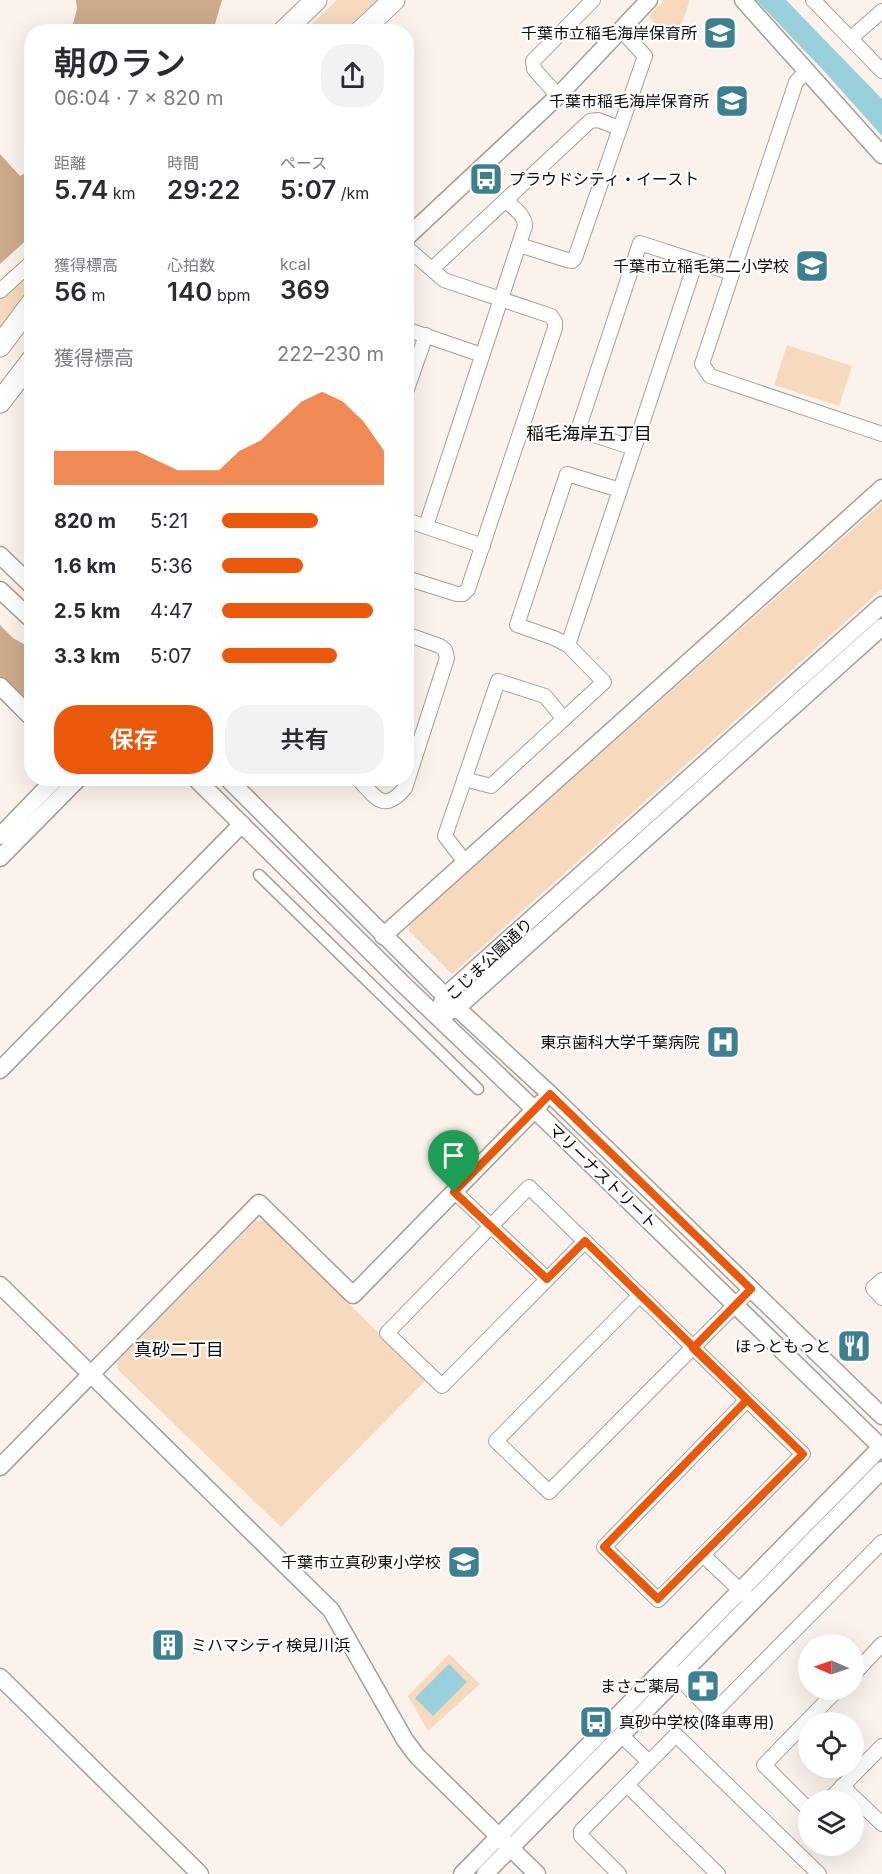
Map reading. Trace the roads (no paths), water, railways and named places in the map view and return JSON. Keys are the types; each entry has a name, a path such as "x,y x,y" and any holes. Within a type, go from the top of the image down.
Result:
{"highway":[{"path":"291,24 316,0"},
{"path":"368,24 394,0"},
{"path":"0,346 24,314"},
{"path":"0,402 24,370"}],"street":[{"path":"558,96 534,69 533,61 593,0"},
{"path":"414,231 558,96 649,0"},
{"path":"743,0 882,155"},
{"path":"813,0 882,71"},
{"path":"850,38 882,11"},
{"path":"519,245 567,261 575,258 645,56 621,30"},
{"path":"807,71 796,82 702,364 710,376 882,434"},
{"path":"432,269 590,121 598,120 619,128"},
{"path":"426,526 519,245 525,220 506,201"},
{"path":"634,448 578,429 640,243 732,273"},
{"path":"414,254 444,280 551,316 555,322 555,328 468,589 464,594 457,594 414,583"},
{"path":"568,645 696,261"},
{"path":"0,291 24,269"},
{"path":"414,331 482,355"},
{"path":"414,369 426,335"},
{"path":"464,779 491,786 604,682 568,645 517,625 567,474 620,490"},
{"path":"383,936 882,488"},
{"path":"414,522 483,546"},
{"path":"0,555 24,578"},
{"path":"0,590 24,612"},
{"name":"こじま公園通り","path":"436,1017 882,605"},
{"name":"こじま公園通り","path":"451,1002 882,627"},
{"path":"414,637 441,646 447,658 414,760"},
{"path":"465,862 445,836 498,681 545,696 564,719"},
{"path":"0,686 24,710"},
{"path":"0,836 48,786"},
{"path":"0,858 71,786"},
{"name":"マリーナストリート","path":"203,786 436,1017 882,1447"},
{"name":"マリーナストリート","path":"235,786 383,936 550,1094 882,1416"},
{"path":"365,786 381,802 388,803 397,798 406,786"},
{"path":"0,1070 242,824"},
{"path":"260,875 478,1089"},
{"path":"0,1467 259,1203 353,1295 550,1094"},
{"path":"585,1241 442,1386 387,1333 529,1187 585,1241 693,1348 747,1400 803,1454 658,1599 604,1547 747,1400"},
{"path":"454,1192 547,1279"},
{"path":"882,1280 873,1288 882,1299"},
{"path":"0,1285 331,1610 405,1740 417,1756 537,1874"},
{"path":"639,1295 496,1441 549,1492 751,1289"},
{"path":"485,1874 505,1842 746,1596 882,1447"},
{"path":"746,1596 882,1470"},
{"path":"672,1671 713,1713 882,1542"},
{"path":"703,1555 746,1596"},
{"path":"864,1663 882,1644"},
{"path":"462,1874 505,1842 621,1735 672,1671"},
{"path":"0,1677 200,1874"},
{"path":"798,1799 764,1765 827,1700"},
{"path":"621,1735 649,1762"},
{"path":"619,1874 580,1833 676,1735 819,1874"},
{"path":"838,1790 882,1746"},
{"path":"627,1785 718,1874"},
{"path":"842,1786 882,1824"}],"water":[{"path":"756,0 786,0 882,99 882,136 823,70"},
{"path":"449,1664 467,1682 433,1716 415,1698"}],"place":[{"name":"千葉市立稲毛海岸保育所","path":"720,33"},
{"name":"千葉市稲毛海岸保育所","path":"732,101"},
{"name":"プラウドシティ・イースト","path":"486,179"},
{"name":"千葉市立稲毛第二小学校","path":"812,266"},
{"name":"東京歯科大学千葉病院","path":"723,1042"},
{"name":"ほっともっと","path":"854,1346"},
{"name":"千葉市立真砂東小学校","path":"464,1562"},
{"name":"ミハマシティ検見川浜","path":"168,1645"},
{"name":"まさご薬局","path":"703,1686"},
{"name":"真砂中学校(降車専用)","path":"596,1722"}],"district":[{"name":"稲毛海岸五丁目","path":"589,433"},
{"name":"真砂二丁目","path":"179,1349"}]}
